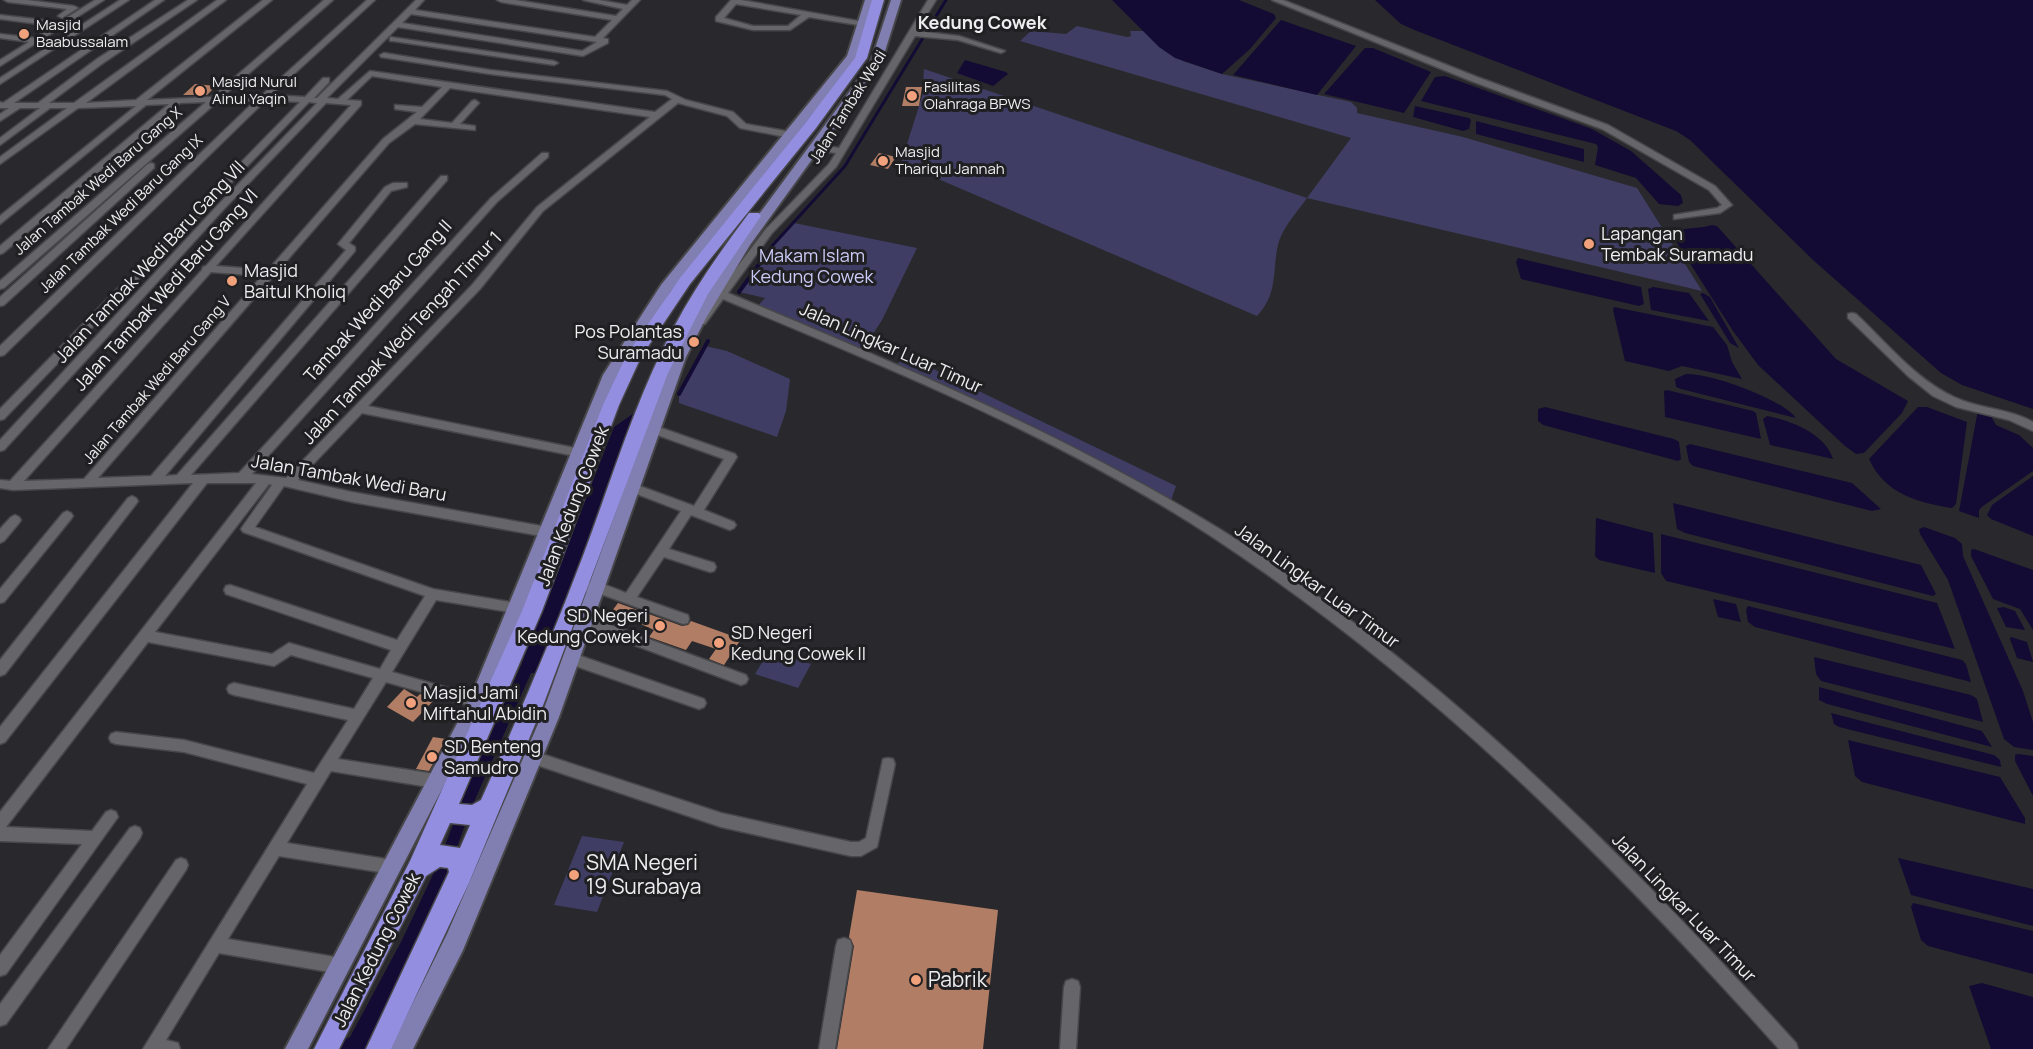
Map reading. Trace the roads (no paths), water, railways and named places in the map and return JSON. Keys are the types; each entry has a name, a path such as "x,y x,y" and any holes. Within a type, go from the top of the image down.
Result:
{"highway":[{"name":"Jalan Kedung Cowek","path":"378,1049 452,863 524,609 619,386 659,316 709,243 811,125 861,58 878,0"},
{"name":"Jalan Kedung Cowek","path":"326,1049 418,869 466,810 590,587 654,412 672,346 704,285 873,56 889,0"},
{"path":"418,869 452,863"}],"main road":[{"path":"791,135 852,57 870,0"},
{"name":"Jalan Kedung Cowek","path":"401,1049 455,942 533,757 586,621 590,587 633,488 654,412 690,334 715,288 763,229 814,147 879,57 896,0"},
{"name":"Jalan Kedung Cowek","path":"296,1049 478,702 524,609 547,532 610,375 666,288 709,243 791,135"}],"street":[{"path":"8,0 74,8 51,24"},
{"path":"0,64 100,0"},
{"path":"0,82 126,0"},
{"path":"3,105 160,0"},
{"path":"0,142 100,61 193,0"},
{"path":"0,160 222,0"},
{"path":"0,221 268,0"},
{"path":"0,303 328,0"},
{"name":"Jalan Tambak Wedi Baru Gang IX","path":"0,352 264,98 371,0"},
{"name":"Jalan Tambak Wedi Baru Gang VII","path":"0,447 221,207 394,24 420,0"},
{"path":"501,0 619,20"},
{"path":"587,0 629,8"},
{"path":"598,39 636,0"},
{"name":"Jalan Tambak Wedi","path":"690,334 723,295 763,229 833,165 916,33 932,0"},
{"path":"1276,0 1474,79 1605,127 1712,188 1727,205 1720,210 1677,217"},
{"path":"807,14 790,28 753,28 719,19 734,1 864,24"},
{"path":"394,24 470,34 584,54 605,41 409,11"},
{"path":"0,17 61,25"},
{"path":"916,33 959,38 1001,51"},
{"path":"415,80 470,34"},
{"path":"0,36 36,41"},
{"path":"393,39 555,63"},
{"path":"56,46 66,47"},
{"path":"76,49 86,50"},
{"path":"540,78 565,50"},
{"path":"0,55 12,56"},
{"path":"384,55 661,93 676,100 730,114 743,126 791,135"},
{"path":"3,105 72,106 220,98 341,101 368,73 657,115"},
{"path":"0,416 305,99 326,80"},
{"name":"Jalan Tambak Wedi Baru Gang V","path":"88,482 386,141 413,121 448,85"},
{"name":"Jalan Tambak Wedi Baru Gang X","path":"0,286 220,98"},
{"path":"0,251 179,100"},
{"name":"Jalan Tambak Wedi Tengah Timur 1","path":"433,594 247,529 284,482 476,287 540,209 676,100"},
{"name":"Jalan Tambak Wedi Baru Gang VI","path":"13,486 206,269 358,103 341,101"},
{"path":"454,126 475,103"},
{"path":"0,118 18,105"},
{"path":"398,107 424,110"},
{"path":"413,121 472,128"},
{"path":"814,147 841,151"},
{"name":"Tambak Wedi Baru Gang II","path":"242,477 494,200 545,155"},
{"path":"182,478 444,178"},
{"path":"154,480 352,249 343,244 388,189 404,185"},
{"path":"206,269 269,273"},
{"name":"Jalan Lingkar Luar Timur","path":"723,295 1027,428 1123,478 1209,530 1292,586 1430,692 1513,764 1586,833 1673,921 1790,1049"},
{"path":"1852,316 1928,387 1945,398 2011,416 2033,427"},
{"path":"359,408 580,453"},
{"path":"628,599 660,551 693,511 731,457 654,412"},
{"path":"0,738 205,477"},
{"name":"Jalan Tambak Wedi Baru","path":"0,484 13,486 242,477 284,482 352,497 547,532"},
{"path":"0,824 264,481"},
{"path":"633,488 730,525"},
{"path":"0,670 132,501"},
{"path":"0,598 67,516"},
{"path":"0,538 15,520"},
{"path":"660,551 710,567"},
{"path":"590,587 683,620"},
{"path":"230,591 400,647"},
{"path":"172,1049 152,1047 433,594 524,609"},
{"path":"586,621 741,679"},
{"path":"145,636 274,660 289,650 478,702"},
{"path":"572,659 699,703"},
{"path":"234,689 358,716"},
{"path":"116,738 184,746 316,780"},
{"path":"533,757 722,820 851,849 861,849 872,842 888,764"},
{"path":"327,764 435,781"},
{"path":"0,968 111,817"},
{"path":"0,1018 135,833"},
{"path":"0,834 96,838"},
{"path":"276,848 392,867"},
{"path":"56,1049 181,865"},
{"path":"216,945 341,966"},
{"path":"827,1049 844,946"},
{"path":"1068,1049 1072,987"}],"waterway":[{"path":"759,264 773,245 845,166 946,0"},
{"path":"739,292 760,263"},
{"path":"679,394 708,341"}],"place":[{"name":"Masjid Baabussalam","path":"24,34"},
{"name":"Masjid Nurul Ainul Yaqin","path":"200,91"},
{"name":"Fasilitas Olahraga BPWS","path":"912,96"},
{"name":"Masjid Thariqul Jannah","path":"883,161"},
{"name":"Lapangan Tembak Suramadu","path":"1589,244"},
{"name":"Masjid Baitul Kholiq","path":"232,281"},
{"name":"Pos Polantas Suramadu","path":"694,342"},
{"name":"SD Negeri Kedung Cowek I","path":"660,626"},
{"name":"SD Negeri Kedung Cowek II","path":"719,643"},
{"name":"Masjid Jami Miftahul Abidin","path":"411,703"},
{"name":"SD Benteng Samudro","path":"432,757"},
{"name":"SMA Negeri 19 Surabaya","path":"574,875"},
{"name":"Pabrik","path":"916,980"}],"district":[{"name":"Kedung Cowek","path":"982,23"}],"park label":[{"name":"Makam Islam Kedung Cowek","path":"812,266"}]}
